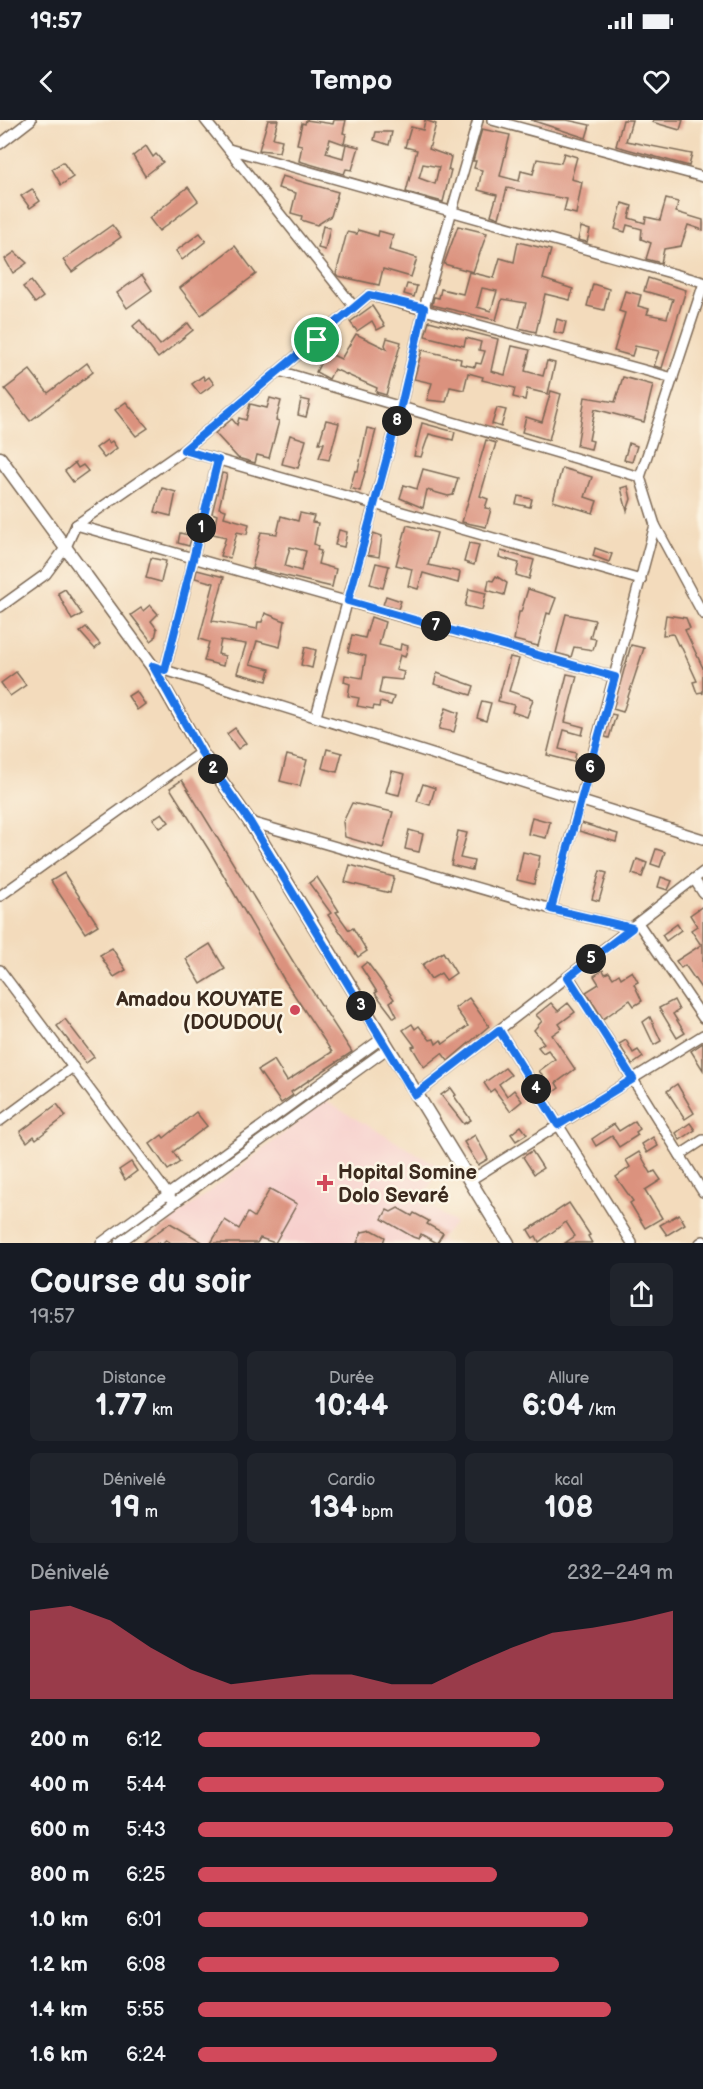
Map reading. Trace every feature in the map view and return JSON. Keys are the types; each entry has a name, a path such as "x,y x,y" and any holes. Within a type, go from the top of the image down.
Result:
{"main road":[{"path":"0,458 159,668 201,752 250,822 415,1095 508,1243"}],"street":[{"path":"0,144 20,124 31,120"},
{"path":"205,120 354,308"},
{"path":"316,716 401,406 424,308 478,120"},
{"path":"492,120 703,177"},
{"path":"229,149 703,284 640,477 656,525 703,614"},
{"path":"0,607 46,574 66,547 76,525 184,450 369,295 424,308 672,378"},
{"path":"279,371 640,477"},
{"path":"184,450 641,580"},
{"path":"218,460 194,557 159,668 703,839"},
{"path":"76,525 615,677"},
{"path":"551,909 656,525"},
{"path":"0,896 201,752"},
{"path":"250,822 551,909 635,925 703,1018"},
{"path":"415,1095 703,872"},
{"path":"694,879 703,893"},
{"path":"0,970 171,1198"},
{"path":"568,977 703,1192"},
{"path":"499,1030 632,1243"},
{"path":"469,1181 703,1035"},
{"path":"101,1243 171,1198 384,1044"},
{"path":"0,1121 73,1067"},
{"path":"680,1155 703,1140"},
{"path":"119,1243 171,1198"}],"shaded area":[{"name":"Hopital Somine Dolo Sevaré","path":"325,1101 440,1167 422,1200 455,1223 440,1239 446,1243 143,1243"}],"building":[{"path":"268,120 278,120 273,138 282,140 279,152 259,150"},
{"path":"306,120 333,124 334,120 346,120 343,133 346,134 344,144 330,139 326,153 343,158 346,144 359,147 352,170 346,169 344,174 299,161 302,145 297,144 302,123 305,124"},
{"path":"425,120 436,124 429,149 451,157 448,170 451,170 443,202 406,192 417,150 405,147 411,127 423,130","holes":["423,164 439,167 435,184 419,178"]},
{"path":"531,120 567,120 590,125 586,138"},
{"path":"623,120 632,120 626,141 692,154 689,166 616,146"},
{"path":"653,120 683,120 680,130 652,122"},
{"path":"482,129 510,135 500,176 519,181 521,171 533,174 537,159 561,163 564,153 577,157 571,179 582,182 576,214 564,211 567,199 507,188 499,218 491,215 497,195 478,190 482,170 474,168 476,161 473,161"},
{"path":"376,132 392,132 389,145 374,140"},
{"path":"146,146 153,157 156,154 163,162 145,176 133,156"},
{"path":"63,162 73,177 61,185 52,169"},
{"path":"282,176 338,192 331,216 317,225 301,220 302,216 291,213 296,193 278,188"},
{"path":"188,187 198,201 159,231 149,218"},
{"path":"32,189 40,201 30,208 21,196"},
{"path":"666,199 678,202 676,212 703,220 703,230 688,225 681,246 664,249 661,263 646,259 651,243 641,239 642,229 627,225 625,232 615,229 622,203 632,206 629,218 645,223 646,217 660,220"},
{"path":"112,225 121,237 72,272 63,260"},
{"path":"323,226 330,228 325,250 318,248"},
{"path":"458,226 487,233 473,272 444,264"},
{"path":"581,227 590,230 587,242 578,240"},
{"path":"358,230 378,236 379,231 393,235 389,250 417,258 411,277 383,269 379,285 338,276 336,274 347,232 357,234"},
{"path":"200,233 206,241 182,260 176,251"},
{"path":"518,242 551,250 543,279 573,289 570,300 545,294 536,332 519,328 526,303 502,299 496,320 432,305 434,297 439,298 441,289 463,294 469,272 494,278 500,258 514,262","holes":["482,288 497,291 491,311 477,307"]},
{"path":"235,246 256,274 201,315 180,288"},
{"path":"15,252 27,263 13,273 5,259"},
{"path":"142,275 152,290 127,308 117,293"},
{"path":"648,278 686,290 662,368 654,366 659,351 635,346 632,356 614,351 625,313 619,311 625,291 641,295 638,306 649,309 647,314 667,318 673,299 644,291"},
{"path":"31,281 43,297 35,303 23,287"},
{"path":"407,284 417,286 414,297 404,294"},
{"path":"593,284 609,289 604,310 587,306"},
{"path":"372,306 385,326 377,330 372,321 357,331 350,322"},
{"path":"557,319 566,322 563,334 554,332"},
{"path":"140,320 160,345 188,323 193,330 158,358 133,326"},
{"path":"429,321 498,339 491,371 505,375 512,346 530,350 525,371 543,376 547,361 555,363 548,394 527,389 525,400 513,397 515,388 482,380 483,377 468,373 464,390 450,387 446,402 427,400 432,383 414,379 422,350 461,359 460,364 475,367 476,363 481,364 485,351 479,350 481,342 466,338 464,346 425,336"},
{"path":"356,334 387,349 385,345 387,338 401,342 386,395 376,392 377,388 334,369 329,379 316,372 326,352 341,359"},
{"path":"87,363 93,372 30,421 5,389 30,370 48,393"},
{"path":"203,376 205,380 209,377 214,384 200,394 192,384"},
{"path":"623,377 653,385 644,422 595,409 589,440 593,441 591,449 577,446 585,397 615,402"},
{"path":"551,391 561,394 549,440 522,432 526,417 542,422"},
{"path":"270,398 281,401 276,420 279,421 269,458 257,455 255,463 238,458 215,433 232,419 237,425 239,418 246,420 250,404 267,408"},
{"path":"301,399 310,401 306,417 298,415"},
{"path":"126,402 148,428 136,436 115,410"},
{"path":"497,408 506,410 501,427 492,424"},
{"path":"326,420 339,423 329,460 319,458 324,443 319,443"},
{"path":"422,423 455,432 453,440 429,434 421,457 414,456"},
{"path":"367,428 376,430 360,491 350,488 355,471 358,471"},
{"path":"290,435 306,440 298,468 282,464"},
{"path":"107,440 109,443 112,441 117,448 104,458 96,448"},
{"path":"486,440 496,443 480,496 488,499 485,508 491,509 486,527 462,522"},
{"path":"629,443 637,446 632,462 624,460"},
{"path":"75,463 78,468 83,465 88,471 73,482 65,471"},
{"path":"562,468 592,477 585,497 597,501 593,513 553,501"},
{"path":"423,469 458,478 453,495 448,496 427,490 423,508 400,498 404,485 417,489"},
{"path":"222,473 227,474 219,508 226,510 224,517 249,524 247,534 237,532 230,558 220,556 226,537 213,534 217,515 212,513"},
{"path":"628,486 631,499 627,511 621,488"},
{"path":"162,488 176,492 171,516 155,512"},
{"path":"518,496 532,499 530,507 516,504"},
{"path":"300,513 314,516 312,522 318,523 314,544 318,546 317,550 321,551 318,564 336,569 332,587 252,568 261,532 277,534 281,516 298,521","holes":["290,547 306,551 301,571 285,566"]},
{"path":"407,525 437,533 428,565 460,572 458,583 423,573 418,589 408,586 412,569 396,565"},
{"path":"339,530 347,532 344,547 335,545"},
{"path":"180,533 192,536 189,546 178,543"},
{"path":"373,533 382,536 379,557 367,555"},
{"path":"469,543 479,545 474,565 464,562"},
{"path":"595,548 612,554 609,562 593,556"},
{"path":"501,551 534,560 529,579 516,575 519,563 499,557"},
{"path":"151,558 166,561 161,582 146,578"},
{"path":"376,563 389,566 383,588 370,584"},
{"path":"197,570 224,577 212,621 257,629 258,622 262,622 265,613 285,621 280,647 257,641 250,664 270,669 267,681 237,673 246,644 221,640 218,654 225,656 223,666 204,661 209,642 199,639 214,583 195,578"},
{"path":"496,576 507,583 504,595 487,590 489,580 493,581"},
{"path":"65,589 82,614 72,620 58,593"},
{"path":"469,589 486,593 482,610 465,606"},
{"path":"528,589 556,598 550,614 547,613 538,646 514,640 519,612 521,612"},
{"path":"386,596 401,601 398,609 383,605"},
{"path":"150,605 158,614 151,621 157,629 155,638 151,641 131,615 141,608 143,611"},
{"path":"566,614 595,620 590,638 596,639 593,650 574,647 571,657 556,653"},
{"path":"666,615 686,618 690,628 685,630 703,668 703,694 702,692 697,693 693,682 697,681 680,644 678,645 673,634 663,635"},
{"path":"371,617 385,622 379,645 400,650 401,644 408,646 405,657 400,655 396,670 404,672 402,680 382,678 379,693 394,697 391,705 380,702 379,707 374,706 373,709 357,706 359,698 348,696 350,684 344,682 345,675 362,678 366,656 348,652 352,635 365,638"},
{"path":"86,627 100,644 95,649 80,632"},
{"path":"631,645 644,648 623,712 613,709"},
{"path":"305,647 316,650 312,668 301,665"},
{"path":"510,657 519,659 509,691 533,699 527,717 512,712 514,705 498,701"},
{"path":"16,672 26,685 10,696 1,683"},
{"path":"437,673 474,686 471,695 434,684"},
{"path":"567,674 577,676 565,722 584,727 582,735 564,730 559,749 576,753 574,762 547,755"},
{"path":"136,691 145,704 137,710 128,696"},
{"path":"482,701 491,703 486,721 477,718"},
{"path":"446,708 459,713 454,732 439,729"},
{"path":"611,714 616,715 609,738 605,737"},
{"path":"235,728 246,743 238,749 227,734"},
{"path":"327,749 342,753 337,772 322,768"},
{"path":"287,755 307,760 300,786 280,781"},
{"path":"392,771 405,774 399,795 386,792"},
{"path":"182,780 294,963 352,1052 291,1092 293,1095 281,1103 258,1070 274,1060 287,1081 332,1052 283,978 209,850 170,788"},
{"path":"423,784 435,788 430,805 417,801"},
{"path":"352,803 393,812 383,848 345,837 343,822"},
{"path":"162,813 169,822 160,828 153,819"},
{"path":"532,817 550,822 546,838 528,834"},
{"path":"581,823 618,834 616,842 579,831"},
{"path":"409,830 423,834 419,852 405,849"},
{"path":"458,831 467,833 460,858 474,861 472,870 451,865"},
{"path":"656,849 665,852 660,867 651,864"},
{"path":"523,852 540,856 534,884 517,880"},
{"path":"637,859 647,863 642,877 632,874"},
{"path":"350,865 394,877 390,893 345,882"},
{"path":"600,871 607,873 599,901 592,899"},
{"path":"64,873 98,925 85,933 51,881"},
{"path":"317,877 339,911 336,912 349,930 353,928 367,951 358,957 328,915 331,913 309,883"},
{"path":"661,877 672,881 668,890 658,887"},
{"path":"703,906 703,991 685,965 681,968 676,961 701,945 691,930 697,926 690,915"},
{"path":"677,924 681,930 666,941 662,935"},
{"path":"210,944 225,969 201,984 186,959"},
{"path":"112,948 126,970 114,977 100,955"},
{"path":"443,952 456,973 446,980 441,973 431,979 422,965"},
{"path":"367,962 394,999 390,1002 397,1016 394,1018 375,993 377,992 361,967"},
{"path":"603,970 605,974 609,972 613,978 619,974 621,978 632,971 638,982 634,984 642,1001 634,1006 630,1000 603,1019 586,992 599,984 594,976"},
{"path":"469,998 489,1026 448,1061 442,1053 424,1067 412,1047 415,1046 403,1030 412,1024 415,1029 419,1026 430,1040 434,1039 436,1044 441,1040 443,1044 468,1026 455,1008"},
{"path":"674,1000 679,1010 673,1014 685,1033 677,1038 659,1008"},
{"path":"551,1003 558,1011 568,1003 575,1012 559,1024 562,1028 552,1035 575,1069 556,1083 559,1088 548,1096 539,1081 544,1077 539,1071 555,1059 548,1050 543,1053 538,1047 544,1043 534,1030 542,1021 536,1015"},
{"path":"650,1017 661,1041 654,1045 643,1022"},
{"path":"65,1019 94,1057 86,1063 57,1026"},
{"path":"626,1040 633,1053 638,1050 643,1057 632,1065 619,1044"},
{"path":"703,1043 703,1070 691,1051"},
{"path":"505,1068 511,1075 499,1084 507,1096 514,1090 522,1101 510,1111 494,1089 490,1092 484,1083"},
{"path":"677,1084 694,1113 685,1119 667,1091"},
{"path":"451,1088 471,1120 464,1124 441,1095"},
{"path":"57,1104 66,1116 36,1139 34,1136 27,1142 20,1132"},
{"path":"196,1112 207,1126 173,1152 180,1162 168,1170 150,1144 162,1135 164,1138"},
{"path":"635,1121 640,1129 636,1132 638,1135 619,1147 612,1136 596,1146 592,1139 614,1124 619,1131"},
{"path":"690,1123 695,1130 680,1140 676,1133"},
{"path":"521,1126 527,1134 516,1141 511,1134"},
{"path":"475,1135 488,1159 478,1165 464,1142"},
{"path":"653,1137 658,1146 647,1153 642,1144"},
{"path":"532,1151 543,1168 534,1174 523,1157"},
{"path":"639,1152 651,1173 655,1171 661,1180 645,1190 662,1218 645,1228 630,1203 633,1201 616,1177 630,1167 626,1160"},
{"path":"131,1162 137,1171 125,1180 119,1170"},
{"path":"270,1189 297,1204 275,1243 260,1238 257,1243 211,1243 225,1220 239,1229 248,1213 254,1217"},
{"path":"569,1203 590,1235 588,1236 592,1243 565,1243 575,1236 566,1222 539,1242 536,1236 533,1238 528,1230"},
{"path":"398,1208 412,1216 414,1213 429,1221 427,1224 443,1233 437,1243 421,1234 419,1239 413,1237 382,1219 387,1210 391,1212"},
{"path":"679,1214 685,1224 667,1235 660,1225"},
{"path":"170,1223 204,1243 171,1243 166,1240 162,1243 143,1243"},
{"path":"372,1230 385,1237 383,1243 357,1243 362,1232"}],"place":[{"name":"Amadou KOUYATE (DOUDOU(","path":"295,1010"},
{"name":"Hopital Somine Dolo Sevaré","path":"325,1183"}],"route":[{"path":"369,295 424,308 401,406 348,601 615,677 551,909 632,928 568,977 633,1079 558,1125 499,1030 415,1095 250,822 201,752 153,666 165,670 218,460 184,450 317,340 369,295"}]}
